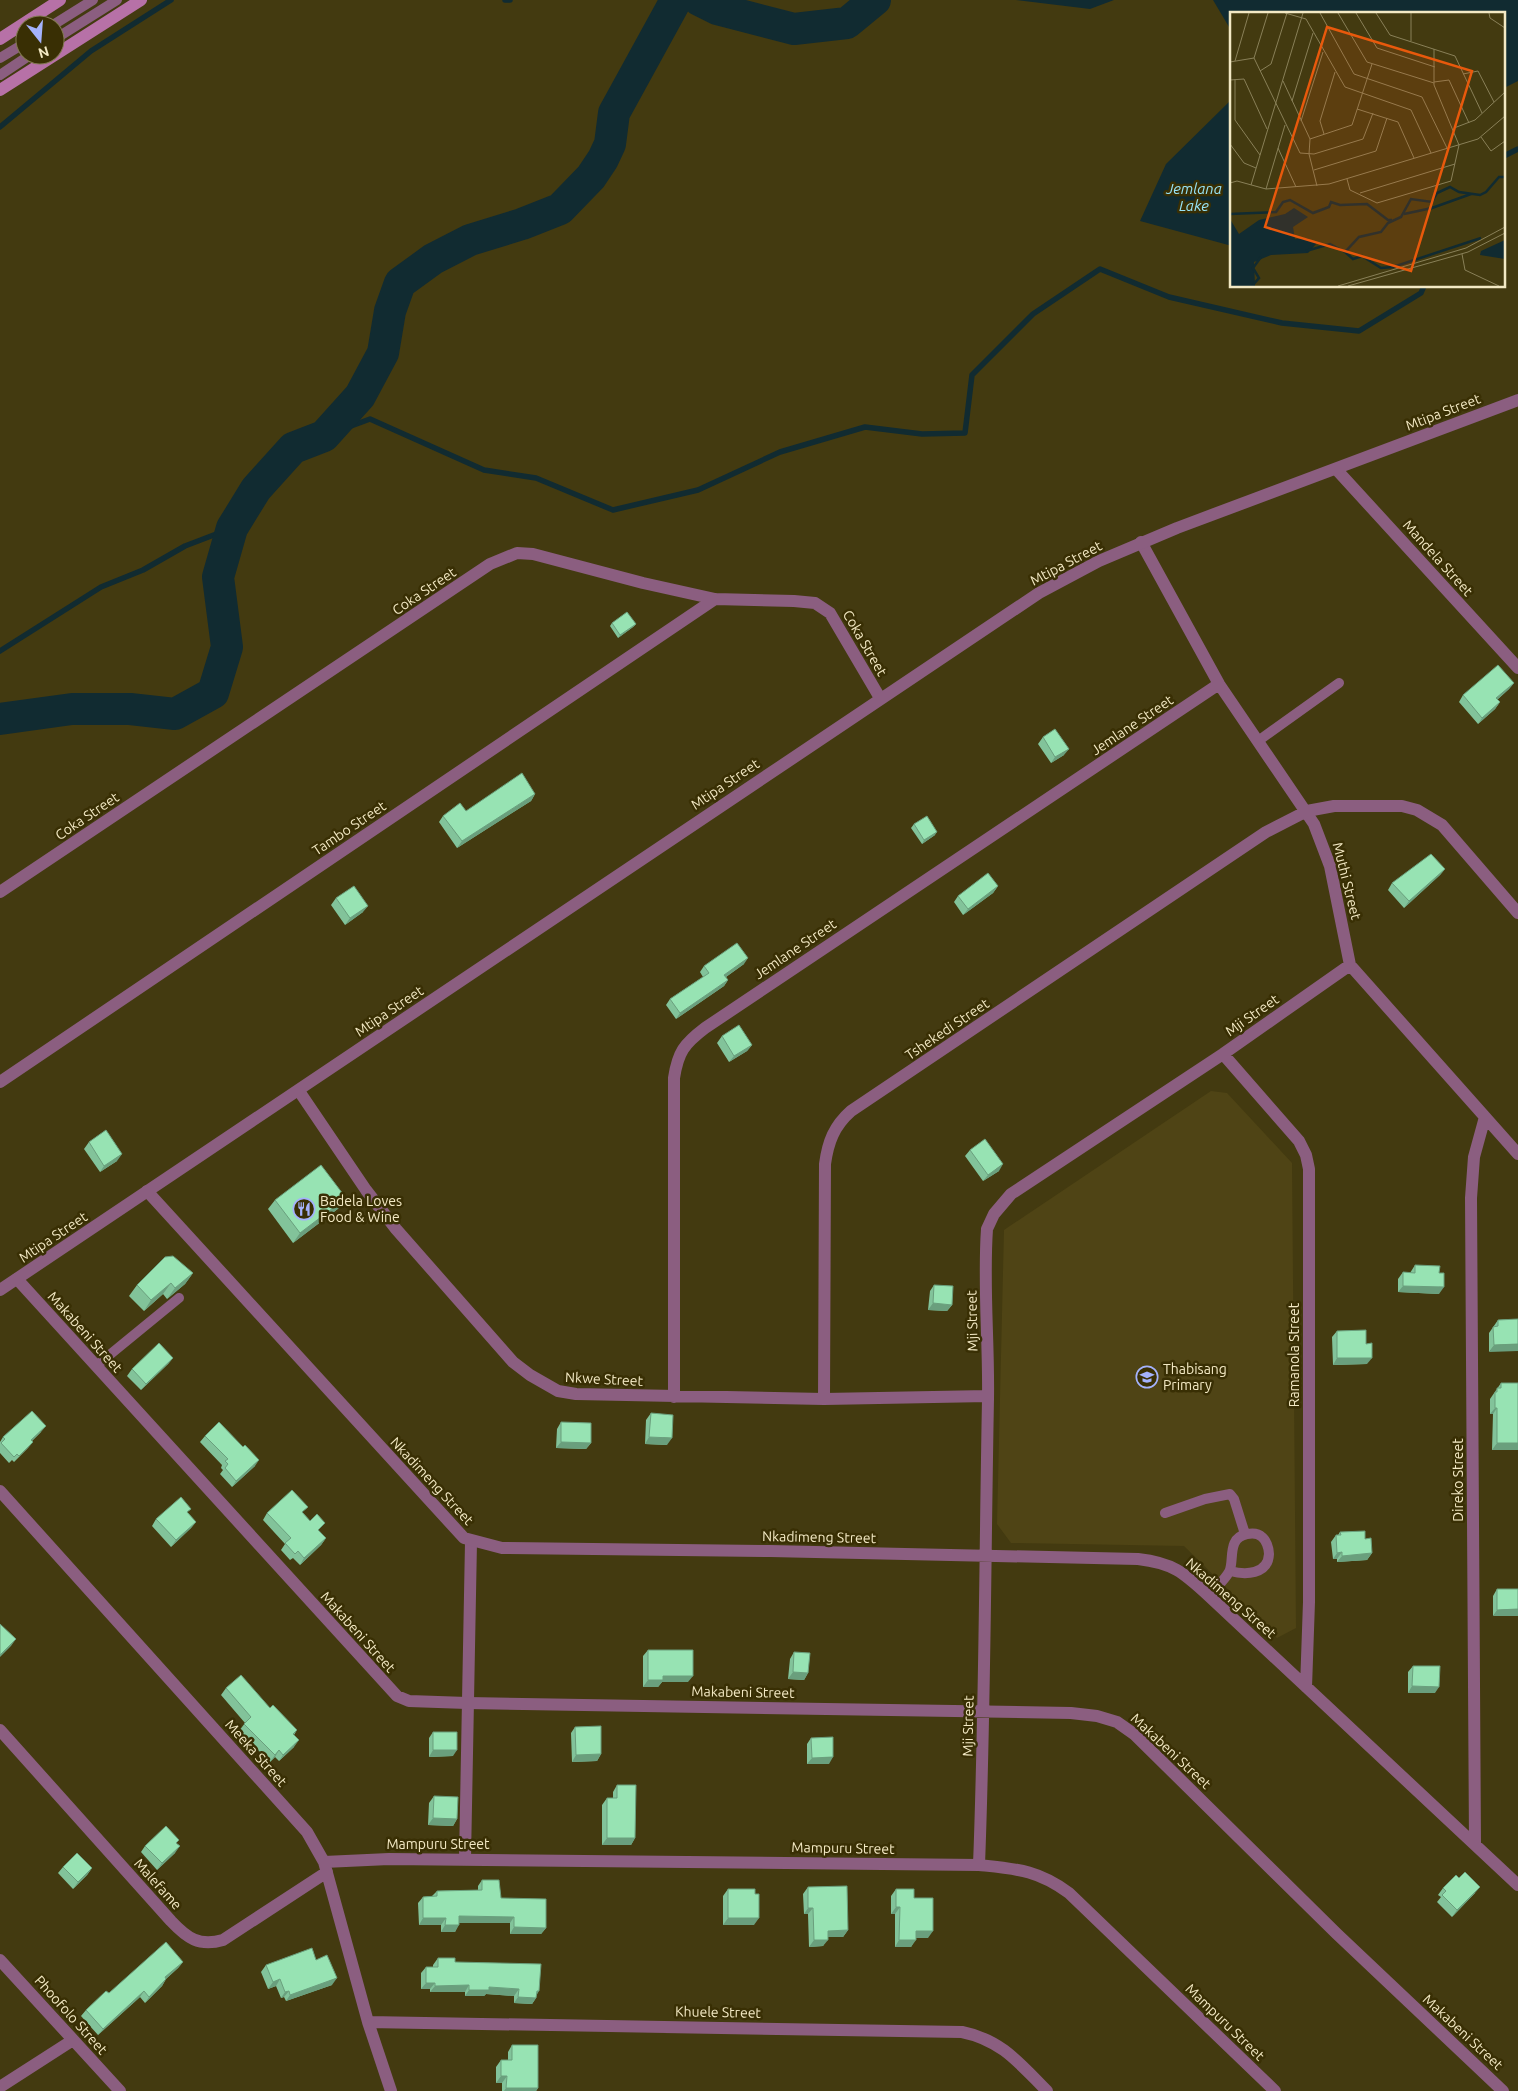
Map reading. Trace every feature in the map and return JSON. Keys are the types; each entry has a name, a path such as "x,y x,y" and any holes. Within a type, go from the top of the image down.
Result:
{"main road":[{"path":"0,39 60,0"},
{"path":"0,90 141,0"}],"street":[{"name":"Mtipa Street","path":"0,1290 299,1091 1039,592 1092,564 1141,542 1518,400"},
{"name":"Mandela Street","path":"1336,469 1518,668"},
{"name":"Muthi Street","path":"1141,542 1219,684 1307,811 1324,845 1350,965 1518,1154"},
{"name":"Coka Street","path":"0,892 490,564 505,556 517,553 533,554 643,583 715,599 794,601 823,607 837,623 880,698"},
{"name":"Tambo Street","path":"0,1082 715,599"},
{"name":"Jemlane Street","path":"674,1397 674,1078 676,1061 686,1044 704,1028 1219,684"},
{"name":"Tshekedi Street","path":"824,1399 826,1164 827,1148 841,1120 1266,832 1307,811 1349,805 1402,806 1418,810 1442,826 1518,913"},
{"name":"Mji Street","path":"980,1865 985,1711 983,1637 988,1396 987,1229 994,1214 1011,1194 1223,1054 1350,965"},
{"name":"Ramanola Street","path":"1223,1054 1299,1141 1306,1155 1308,1169 1309,1602 1306,1687"},
{"name":"Nkwe Street","path":"299,1091 366,1190 396,1229 513,1362 530,1375 558,1391 674,1397 824,1399 988,1396"},
{"name":"Direko Street","path":"1475,1844 1471,1198 1474,1157 1485,1117"},
{"name":"Nkadimeng Street","path":"147,1191 455,1530 471,1542 502,1548 770,1551 1138,1559 1156,1561 1179,1571 1209,1596 1518,1885"},
{"name":"Makabeni Street","path":"17,1279 397,1696 409,1701 467,1703 985,1711 1097,1716 1117,1722 1134,1734 1337,1934 1504,2091"},
{"name":"Meeka Street","path":"2,1498 307,1832 325,1867 368,2022 391,2091"},
{"path":"465,1859 471,1542"},
{"name":"Malefame","path":"0,1730 171,1921 193,1941 213,1943 223,1940 325,1867"},
{"name":"Mampuru Street","path":"325,1867 390,1859 465,1859 980,1865 1024,1870 1051,1880 1069,1893 1275,2091"},
{"name":"Phoofolo Street","path":"0,1960 120,2091"},
{"name":"Khuele Street","path":"368,2022 962,2032 978,2035 996,2043 1009,2053 1047,2091"},
{"path":"0,2087 73,2040"}],"lane":[{"path":"65,18 93,0"},
{"path":"65,33 117,0"},
{"path":"0,58 15,49"},
{"path":"0,75 15,65"},
{"path":"1258,741 1339,683"},
{"path":"96,1366 180,1298"},
{"path":"1165,1513 1205,1499 1230,1494 1234,1500 1245,1534"},
{"path":"1209,1596 1230,1571 1230,1551 1236,1542 1245,1534 1254,1533 1262,1537 1268,1546 1269,1554 1266,1564 1261,1570 1251,1574 1230,1571"}],"shaded area":[{"name":"Thabisang Primary","path":"1211,1091 1227,1093 1292,1163 1296,1628 1277,1638 1184,1546 1011,1543 997,1524 1004,1230"}],"water":[{"path":"1016,0 1114,0 1090,9"},
{"path":"1213,0 1518,0 1518,81 1506,87 1506,12 1230,12 1230,29"},
{"name":"Jemlana Lake","path":"1230,101 1230,245 1140,221 1166,164"}],"building":[{"path":"627,612 636,624 620,635 612,623"},
{"path":"1498,665 1514,683 1496,698 1500,702 1482,718 1463,695"},
{"path":"1055,729 1069,749 1055,757 1043,737"},
{"path":"522,773 535,794 462,841 443,816 460,803 466,811"},
{"path":"927,816 937,832 924,840 914,824"},
{"path":"1431,854 1445,869 1409,901 1392,883"},
{"path":"988,873 998,886 968,909 958,896"},
{"path":"354,886 368,906 350,918 336,898"},
{"path":"737,943 748,958 724,975 728,980 680,1013 670,999 709,973 704,966"},
{"path":"739,1025 752,1045 734,1056 722,1036"},
{"path":"106,1130 122,1154 104,1166 89,1142"},
{"path":"985,1139 1003,1164 988,1175 970,1150"},
{"name":"Badela Loves Food & Wine","path":"321,1165 346,1198 300,1233 275,1200"},
{"path":"173,1256 193,1273 175,1288 171,1283 151,1300 137,1285 165,1257"},
{"path":"1415,1265 1440,1266 1439,1273 1444,1273 1444,1287 1403,1286 1403,1272 1415,1273"},
{"path":"934,1285 953,1286 952,1305 933,1303"},
{"path":"1518,1319 1518,1344 1494,1345 1493,1327 1498,1326 1498,1320"},
{"path":"1366,1330 1366,1344 1372,1343 1372,1358 1337,1358 1337,1331"},
{"path":"159,1343 173,1358 146,1384 132,1369"},
{"path":"1501,1383 1518,1383 1518,1443 1497,1443 1495,1392 1497,1392 1497,1388 1501,1388"},
{"path":"32,1411 46,1426 31,1440 33,1442 19,1456 17,1454 14,1457 1,1443 5,1439 3,1437"},
{"path":"651,1413 673,1415 672,1438 649,1437"},
{"path":"219,1422 243,1447 245,1445 259,1460 236,1481 225,1468 228,1464 225,1461 228,1459 205,1436"},
{"path":"561,1422 591,1423 591,1443 561,1442"},
{"path":"292,1490 308,1507 302,1512 310,1521 317,1514 325,1523 318,1530 326,1538 304,1558 298,1551 295,1554 285,1543 291,1538 267,1513"},
{"path":"181,1497 191,1509 187,1512 196,1522 176,1540 156,1519"},
{"path":"1365,1531 1365,1539 1371,1538 1372,1553 1342,1556 1342,1552 1337,1553 1336,1535 1341,1535 1340,1532"},
{"path":"1497,1589 1518,1589 1518,1609 1497,1610"},
{"path":"0,1624 16,1639 0,1655"},
{"path":"648,1650 693,1650 693,1676 663,1676 663,1680 648,1680"},
{"path":"794,1652 810,1653 808,1673 793,1672"},
{"path":"1413,1666 1440,1666 1439,1687 1412,1686"},
{"path":"241,1675 270,1708 273,1705 297,1730 293,1734 299,1740 283,1755 279,1750 275,1755 244,1724 251,1717 226,1688"},
{"path":"601,1726 601,1754 576,1755 575,1727"},
{"path":"433,1732 457,1732 457,1750 433,1750"},
{"path":"833,1737 833,1757 812,1758 811,1738"},
{"path":"617,1785 636,1785 635,1838 607,1838 607,1798 617,1798"},
{"path":"434,1796 458,1797 457,1819 433,1818"},
{"path":"166,1826 179,1840 176,1843 180,1846 162,1863 145,1846"},
{"path":"77,1853 92,1868 78,1882 63,1867"},
{"path":"1465,1872 1480,1887 1457,1910 1442,1895 1446,1891 1443,1888 1456,1875 1459,1878"},
{"path":"482,1880 499,1880 501,1898 546,1899 546,1928 514,1927 514,1917 459,1916 459,1925 445,1925 446,1918 423,1918 423,1897 437,1896 437,1891 482,1890"},
{"path":"847,1886 848,1930 828,1931 828,1940 814,1940 813,1908 808,1908 808,1887"},
{"path":"728,1889 755,1889 755,1894 759,1894 759,1918 728,1918"},
{"path":"896,1889 914,1889 914,1898 933,1898 933,1931 916,1931 916,1940 899,1940 900,1907 896,1907"},
{"path":"166,1942 183,1962 165,1977 166,1979 149,1997 144,1991 103,2029 86,2010 106,1991 109,1993"},
{"path":"312,1948 316,1960 327,1955 337,1978 290,1995 289,1991 285,1992 280,1979 273,1982 266,1965"},
{"path":"438,1958 455,1958 455,1962 541,1964 539,1991 537,1991 536,1998 518,1997 519,1989 489,1987 489,1990 469,1990 469,1985 435,1986 435,1983 426,1983 426,1967 438,1967"},
{"path":"512,2045 538,2045 538,2088 506,2088 507,2076 501,2076 501,2060 512,2060"}],"waterway":[{"path":"0,127 91,51 171,0"},
{"path":"505,0 510,0"},
{"path":"0,719 72,709 130,709 175,714 213,693 227,647 218,577 232,528 256,489 293,448 324,436 360,396 383,353 390,311 400,283 433,259 470,240 522,224 560,209 591,177 610,144 614,113 676,0"},
{"path":"699,0 717,9 794,29 847,23 875,0"},
{"path":"1506,155 1518,149"},
{"path":"324,436 370,419 484,470 536,478 613,510 698,490 780,452 865,427 922,434 965,433 972,375 1033,314 1100,269 1169,297 1282,323 1359,331 1421,293 1423,288"},
{"path":"0,651 101,587 143,570 185,546 232,528"}],"place":[{"name":"Badela Loves Food & Wine","path":"304,1209"},
{"name":"Thabisang Primary","path":"1147,1377"}]}
